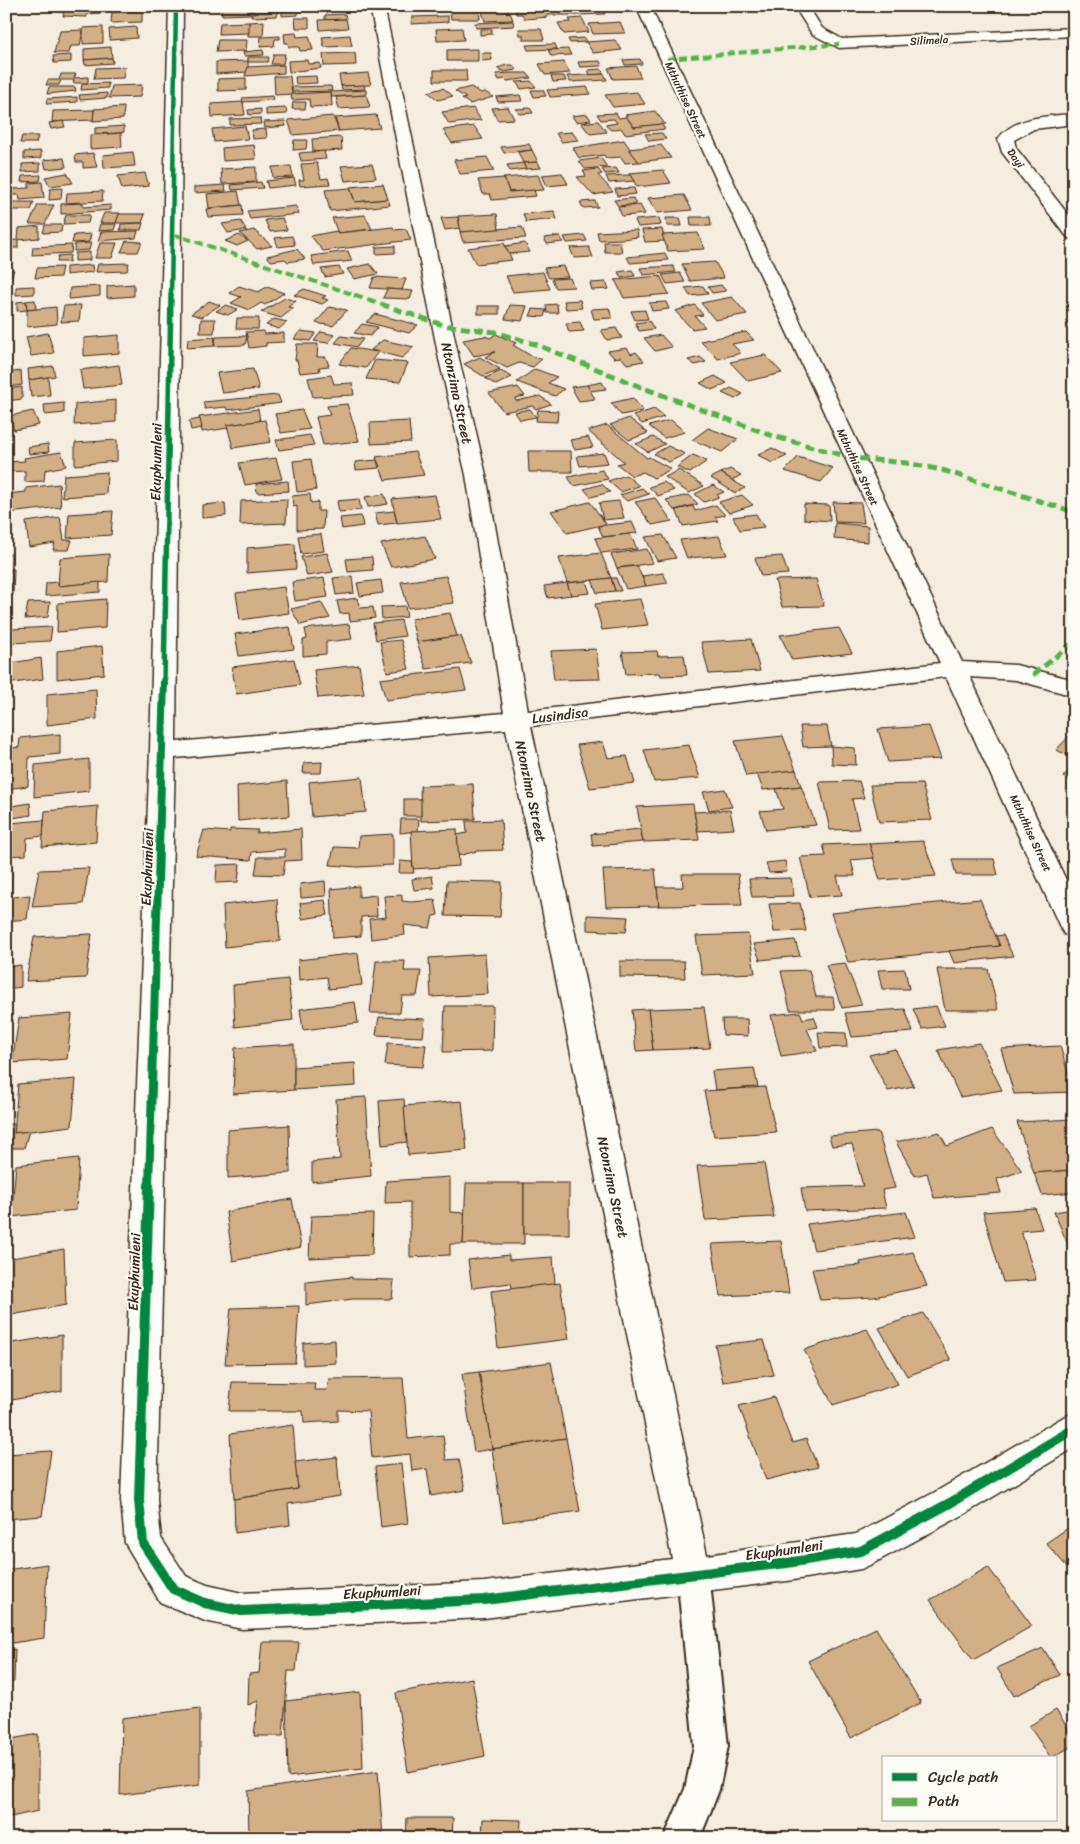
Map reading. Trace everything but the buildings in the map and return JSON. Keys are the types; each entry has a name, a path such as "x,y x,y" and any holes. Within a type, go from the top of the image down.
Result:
{"street":[{"name":"Ekuphumleni","path":"176,6 163,751 139,1500 143,1543 173,1589 205,1603 242,1611 484,1600 787,1563 861,1551 950,1503 1074,1429"},
{"name":"Ntonzima Street","path":"377,6 449,359 476,475 517,720 692,1574"},
{"name":"Mthuthise Street","path":"642,6 849,449 955,669 1074,927"},
{"name":"Silimela","path":"801,6 816,31 839,44 1074,32"},
{"name":"Dayi","path":"1074,119 1027,125 1014,131 1006,139 1008,149 1074,234"},
{"name":"Lusindisa","path":"163,751 517,720 955,669 996,669 1033,675 1074,688"}],"lane":[{"path":"682,1838 702,1790 711,1746 692,1574"}],"marked path":[{"path":"667,59 839,44"},
{"path":"173,234 443,325 495,332 535,344 646,389 776,437 853,458 907,463 942,470 1074,512"},
{"path":"1033,675 1074,642"}],"cycle path":[{"path":"176,6 163,751 139,1500 143,1543 173,1589 205,1603 242,1611 484,1600 787,1563 861,1551 950,1503 1074,1429"}]}
